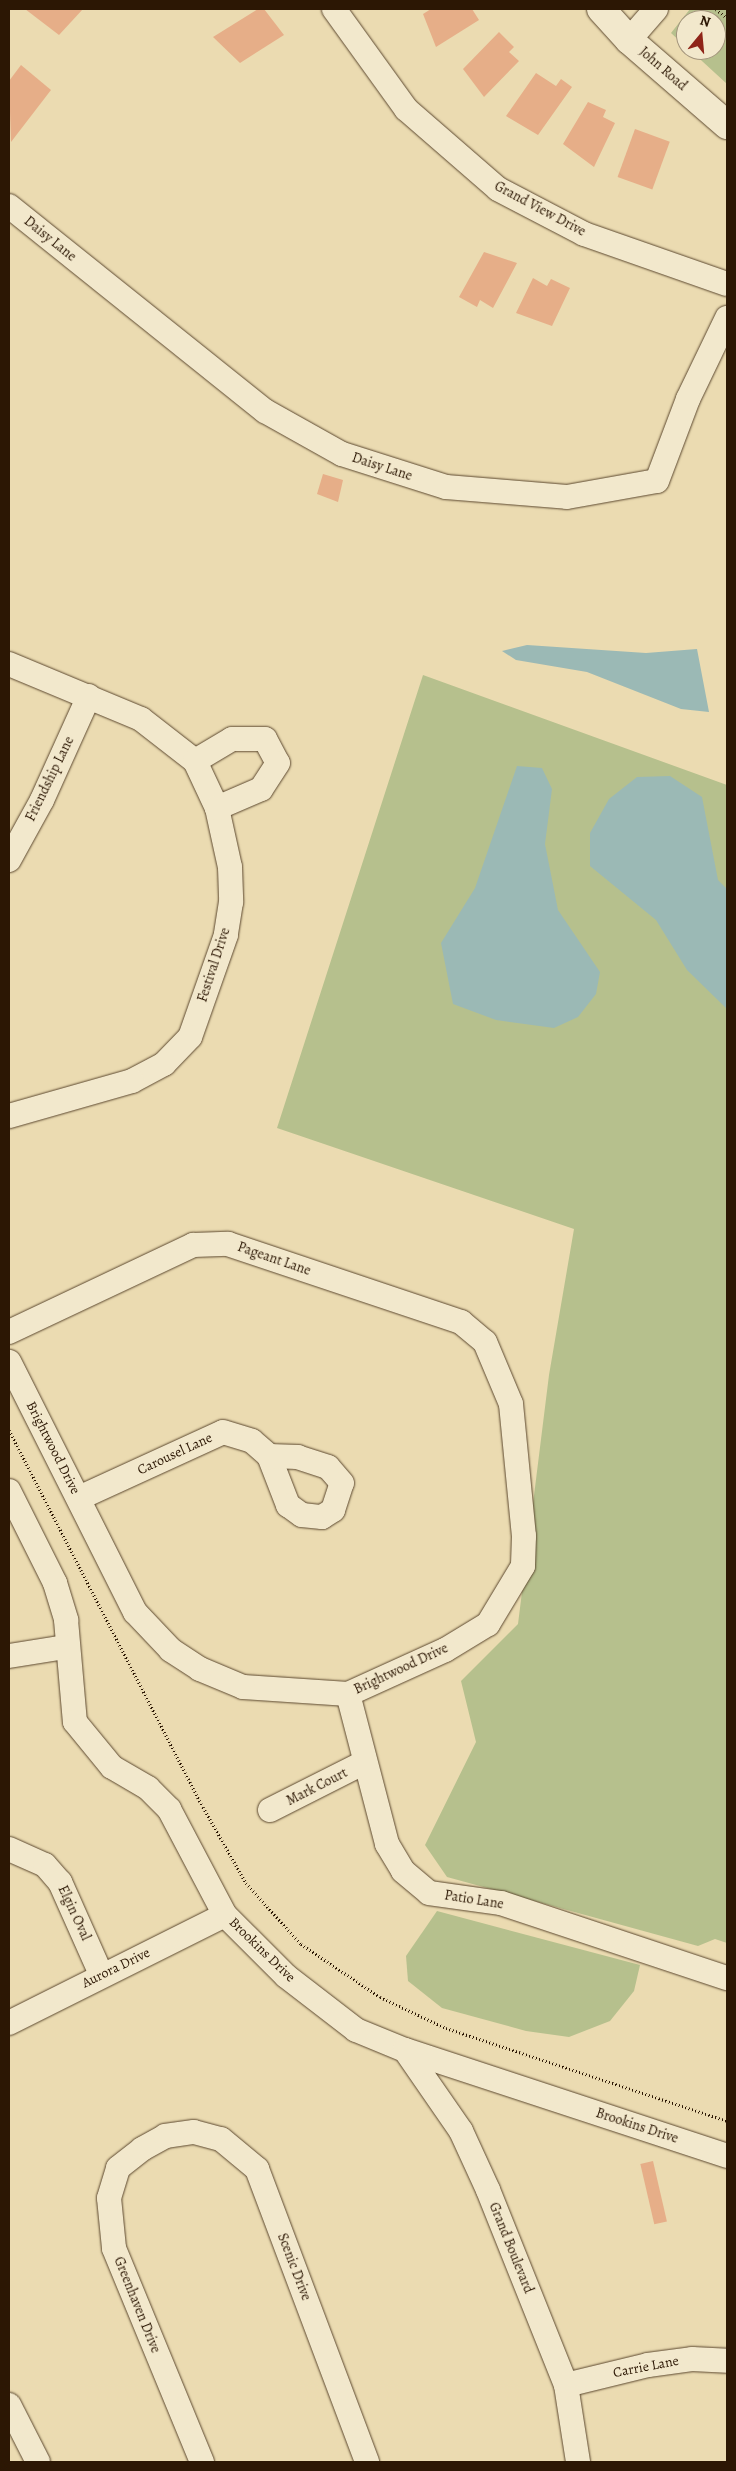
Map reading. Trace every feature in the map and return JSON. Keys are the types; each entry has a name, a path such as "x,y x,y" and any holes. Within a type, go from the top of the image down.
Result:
{"street":[{"name":"Grand View Drive","path":"334,9 406,109 498,190 584,234 727,284"},
{"name":"John Road","path":"601,9 629,40 727,126"},
{"path":"629,40 656,9"},
{"name":"Daisy Lane","path":"9,206 265,411 342,454 446,487 567,498 657,481 688,399 727,318"},
{"name":"Festival Drive","path":"9,664 141,719 195,760 217,808 230,867 231,902 226,935 190,1037 164,1064 132,1081 9,1116"},
{"name":"Friendship Lane","path":"9,860 42,800 89,696"},
{"path":"195,760 232,739 265,739 278,763 261,789 217,808"},
{"name":"Pageant Lane","path":"9,1332 193,1245 228,1244 461,1322"},
{"name":"Brightwood Drive","path":"9,1362 135,1612 171,1650 243,1687 348,1694 445,1650 488,1624 523,1566 524,1536 511,1404 485,1342 461,1322"},
{"name":"Carousel Lane","path":"79,1498 223,1432 252,1441 269,1456"},
{"name":"Brookins Drive","path":"9,1491 55,1583 66,1620 65,1647 75,1722 112,1768 148,1788 169,1809 226,1916 286,1976 356,2030 405,2050 727,2156"},
{"path":"9,1656 65,1647"},
{"name":"Patio Lane","path":"348,1694 363,1763 387,1844 403,1871 429,1893 501,1903 727,1978"},
{"name":"Mark Court","path":"270,1810 363,1763"},
{"name":"Elgin Oval","path":"9,1849 46,1865 60,1882 101,1974"},
{"name":"Aurora Drive","path":"9,2023 101,1974 226,1916"},
{"name":"Grand Boulevard","path":"405,2050 461,2132 566,2385 578,2462"},
{"name":"Scenic Drive","path":"165,2136 194,2132 222,2138 257,2169 367,2462"},
{"name":"Greenhaven Drive","path":"165,2136 118,2168 110,2198 114,2248 202,2462"},
{"name":"Carrie Lane","path":"566,2385 648,2365 692,2359 727,2361"},
{"path":"9,2405 38,2462"}],"path":[{"path":"716,9 727,18"},
{"path":"9,1430 208,1816 246,1883 301,1944 380,1997 446,2028 727,2121"}],"green space":[{"path":"727,9 727,84 701,60 726,60 726,10 689,10"},
{"path":"676,27 676,38 671,33"},
{"path":"423,675 727,785 727,1943 715,1939 698,1946 447,1877 425,1845 476,1742 461,1681 518,1624 549,1375 574,1229 277,1128"},
{"path":"437,1911 640,1965 634,1991 610,2021 569,2037 526,2031 442,2008 408,1981 406,1956"}],"water":[{"path":"527,645 646,653 697,649 709,712 681,709 587,672 516,660 502,651"},
{"path":"517,766 542,768 552,789 545,844 558,910 600,972 596,994 578,1017 554,1028 496,1020 453,1004 441,943 475,888"},
{"path":"670,776 702,797 718,880 727,889 727,1009 687,970 656,920 590,866 590,833 609,799 637,777"}],"building":[{"path":"25,9 83,9 59,35"},
{"path":"258,9 264,9 284,35 240,63 213,37"},
{"path":"431,9 472,9 479,20 436,47 423,14"},
{"path":"499,32 514,47 509,52 519,61 484,97 463,69"},
{"path":"21,65 51,90 11,142 9,81"},
{"path":"536,73 556,86 561,79 572,87 538,135 506,116"},
{"path":"588,102 606,110 603,117 615,123 594,167 563,144"},
{"path":"635,129 670,142 652,190 618,177"},
{"path":"484,252 517,263 493,308 480,300 477,307 459,297"},
{"path":"533,278 547,286 551,279 570,288 552,326 516,313"},
{"path":"323,474 343,480 338,502 317,494"},
{"path":"653,2161 667,2221 654,2224 640,2164"}]}
